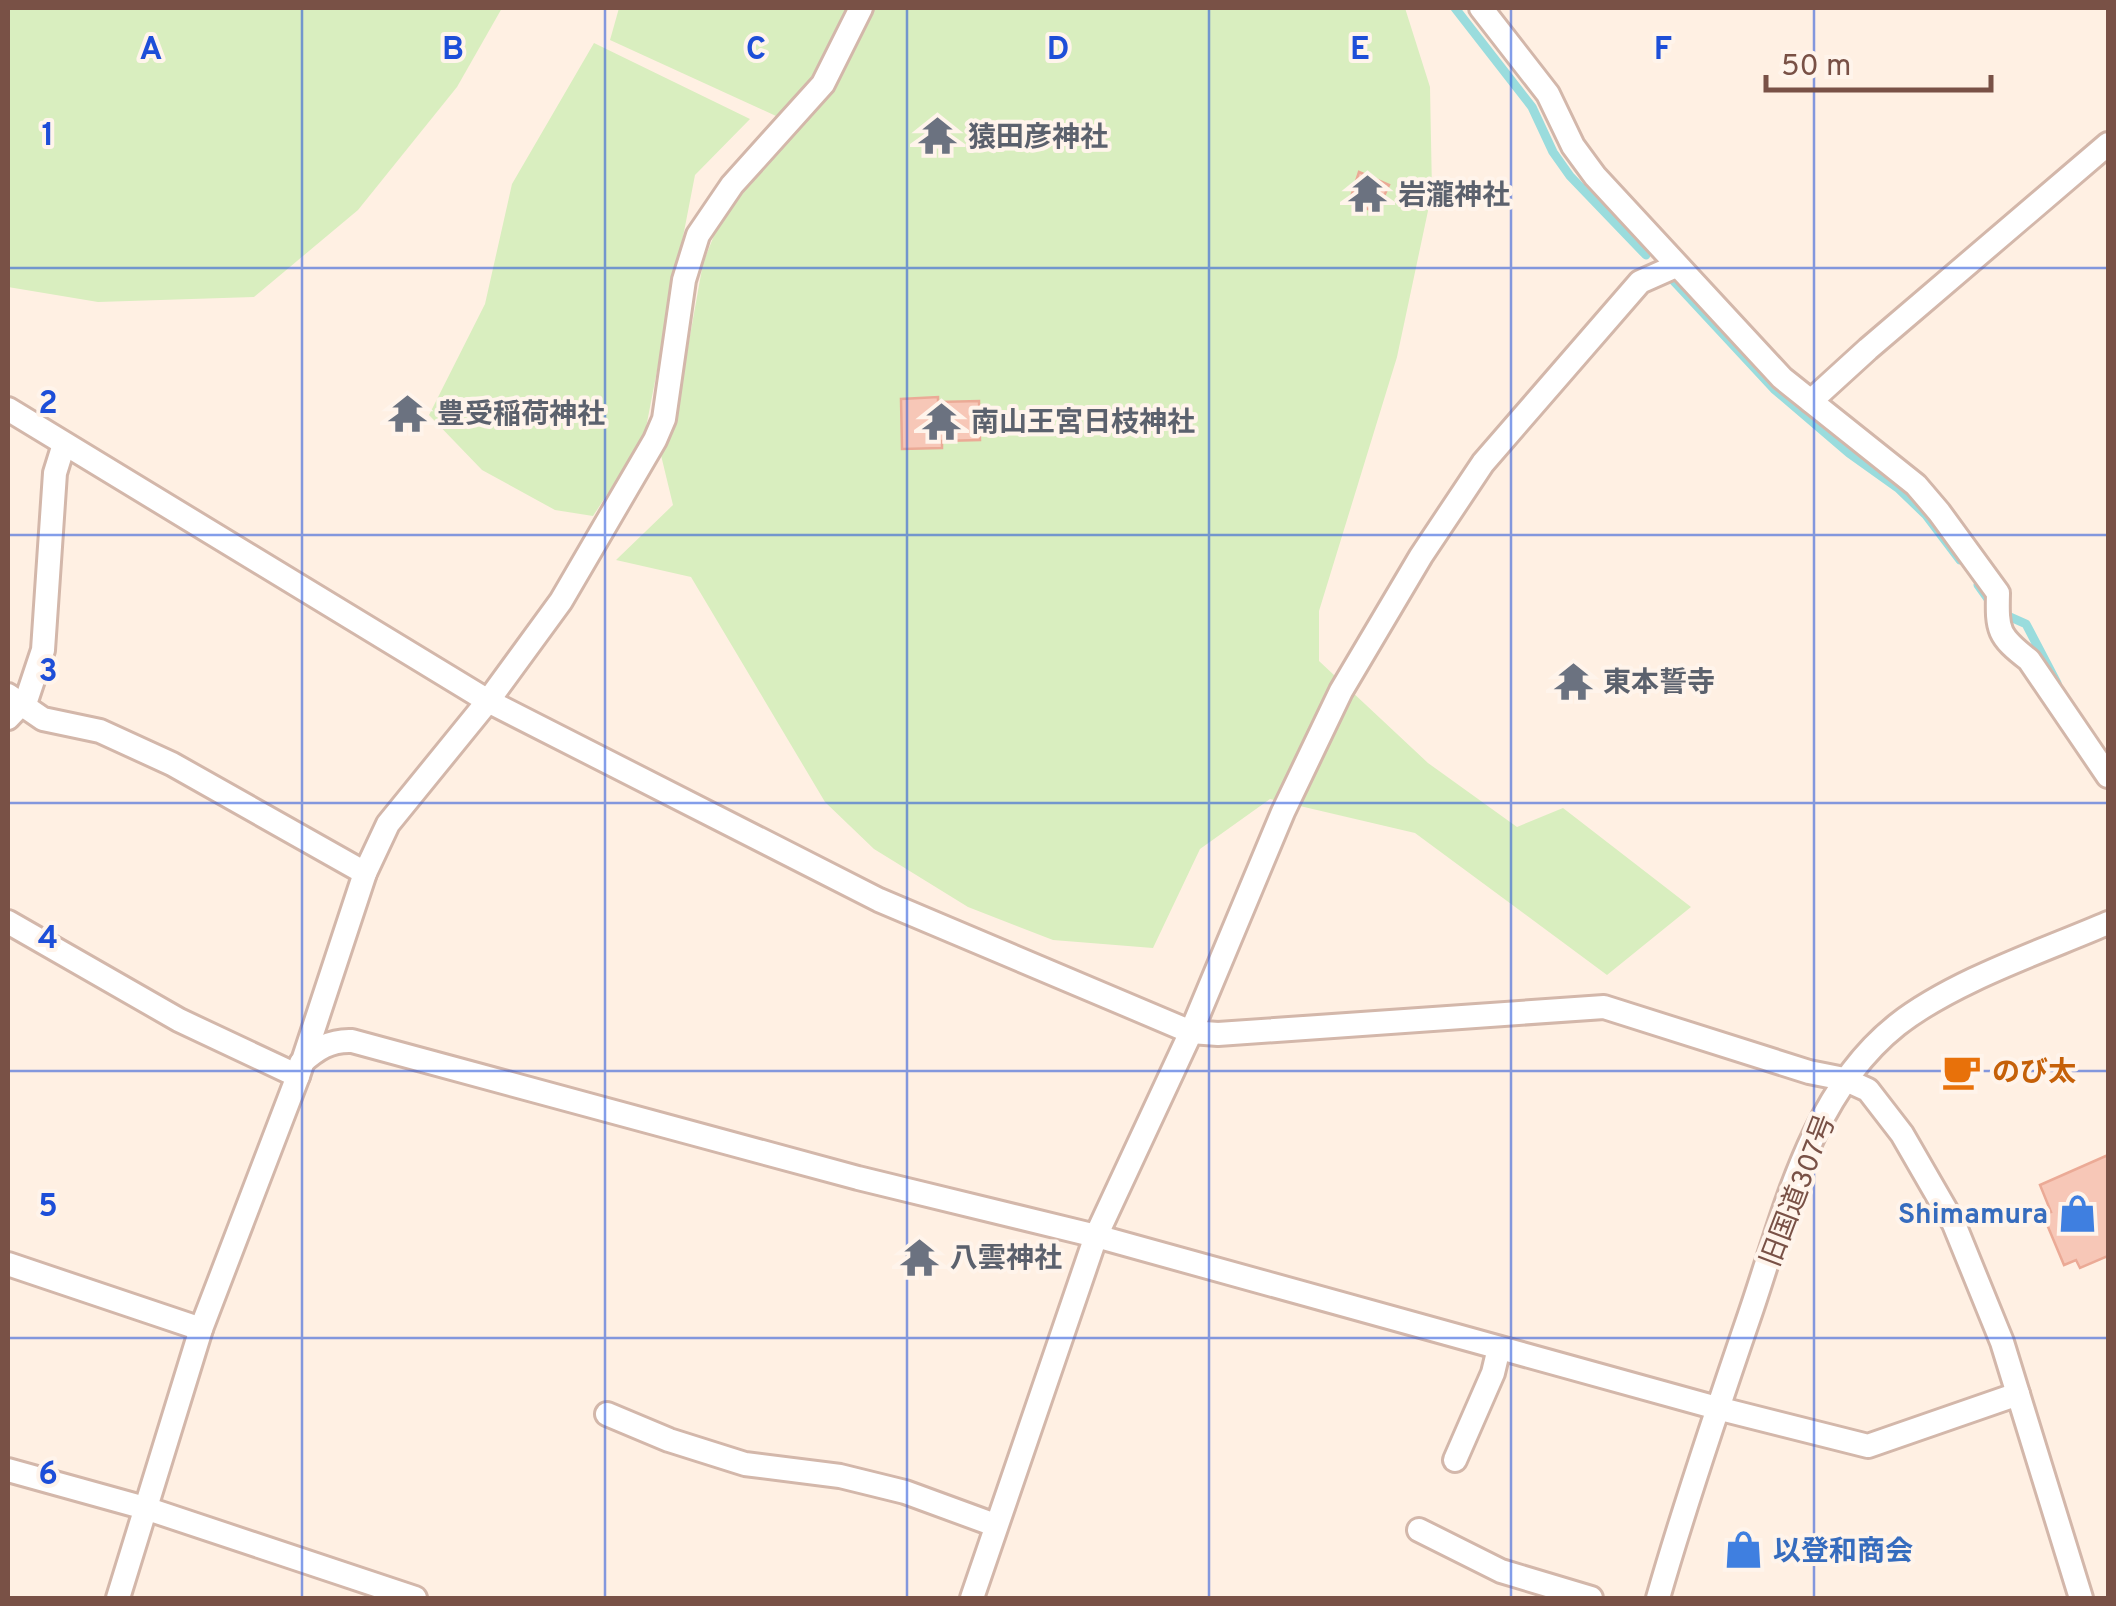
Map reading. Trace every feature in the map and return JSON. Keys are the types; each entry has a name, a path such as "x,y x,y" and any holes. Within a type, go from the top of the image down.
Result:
{"street":[{"path":"118,1598 201,1329 299,1070 365,873 388,824 488,701 562,601 655,440 664,419 684,280 698,235 732,185 823,84 861,8"},
{"path":"1481,8 1548,94 1572,146 1676,266 1782,378 1916,486 1998,593 1996,622 2012,647 2029,660 2108,776"},
{"path":"1811,402 2108,144"},
{"path":"972,1598 1096,1236 1191,1032 1318,737 1421,556 1483,463 1640,282 1676,266"},
{"path":"8,409 488,701 879,900 1191,1032 1218,1034 1604,1007 1810,1072 1844,1079 1868,1090 1902,1134 1954,1224 2002,1342 2081,1598"},
{"path":"12,706 27,698 43,650 55,473 64,444"},
{"path":"12,706 43,719 100,731 172,764 365,873"},
{"path":"8,922 179,1020 299,1070"},
{"name":"旧国道307号","path":"1658,1598 1802,1163 1844,1079 1898,1024 1932,1002 2108,923"},
{"path":"299,1070 317,1049 336,1040 352,1041 858,1178 1096,1236 1868,1446 2018,1394"},
{"path":"8,1264 201,1329"},
{"path":"1455,1460 1494,1373 1499,1348"},
{"path":"606,1414 744,1464 840,1476 905,1492 995,1525"},
{"path":"8,1470 144,1508 415,1598"},
{"path":"1419,1530 1502,1571 1591,1598"}],"green space":[{"path":"8,8 502,8 457,87 358,210 254,297 98,302 8,287"},
{"path":"619,8 849,8 816,78 776,116 610,40"},
{"path":"874,8 1405,8 1430,87 1432,192 1397,357 1319,611 1319,661 1428,763 1517,827 1563,808 1691,907 1607,975 1415,833 1270,799 1200,849 1153,948 1053,940 968,907 874,849 825,802 691,577 616,560 673,505 660,451 676,414 703,263 725,208 840,78"},
{"path":"594,43 750,119 695,175 644,438 593,516 555,510 482,470 429,415 485,304 512,184"}],"building":[{"name":"岩瀧神社","path":"1359,172 1389,185 1377,212 1349,203"},
{"name":"南山王宮日枝神社","path":"938,397 938,402 979,401 980,440 942,441 942,448 902,449 901,399"},
{"name":"Shimamura","path":"2108,1155 2108,1256 2080,1268 2076,1260 2064,1265 2043,1215 2051,1212 2040,1185"}],"waterway":[{"path":"1455,8 1532,107 1553,152 1570,176 1646,255"},
{"path":"1670,277 1774,389 1926,515 1960,560"},
{"path":"1978,585 2008,616 2026,624 2057,683"}],"place":[{"name":"猿田彦神社","path":"938,136"},
{"name":"岩瀧神社","path":"1368,194"},
{"name":"豊受稲荷神社","path":"407,413"},
{"name":"南山王宮日枝神社","path":"941,421"},
{"name":"東本誓寺","path":"1573,681"},
{"name":"のび太","path":"1962,1071"},
{"name":"Shimamura","path":"2078,1213"},
{"name":"八雲神社","path":"920,1257"},
{"name":"以登和商会","path":"1743,1550"}]}
